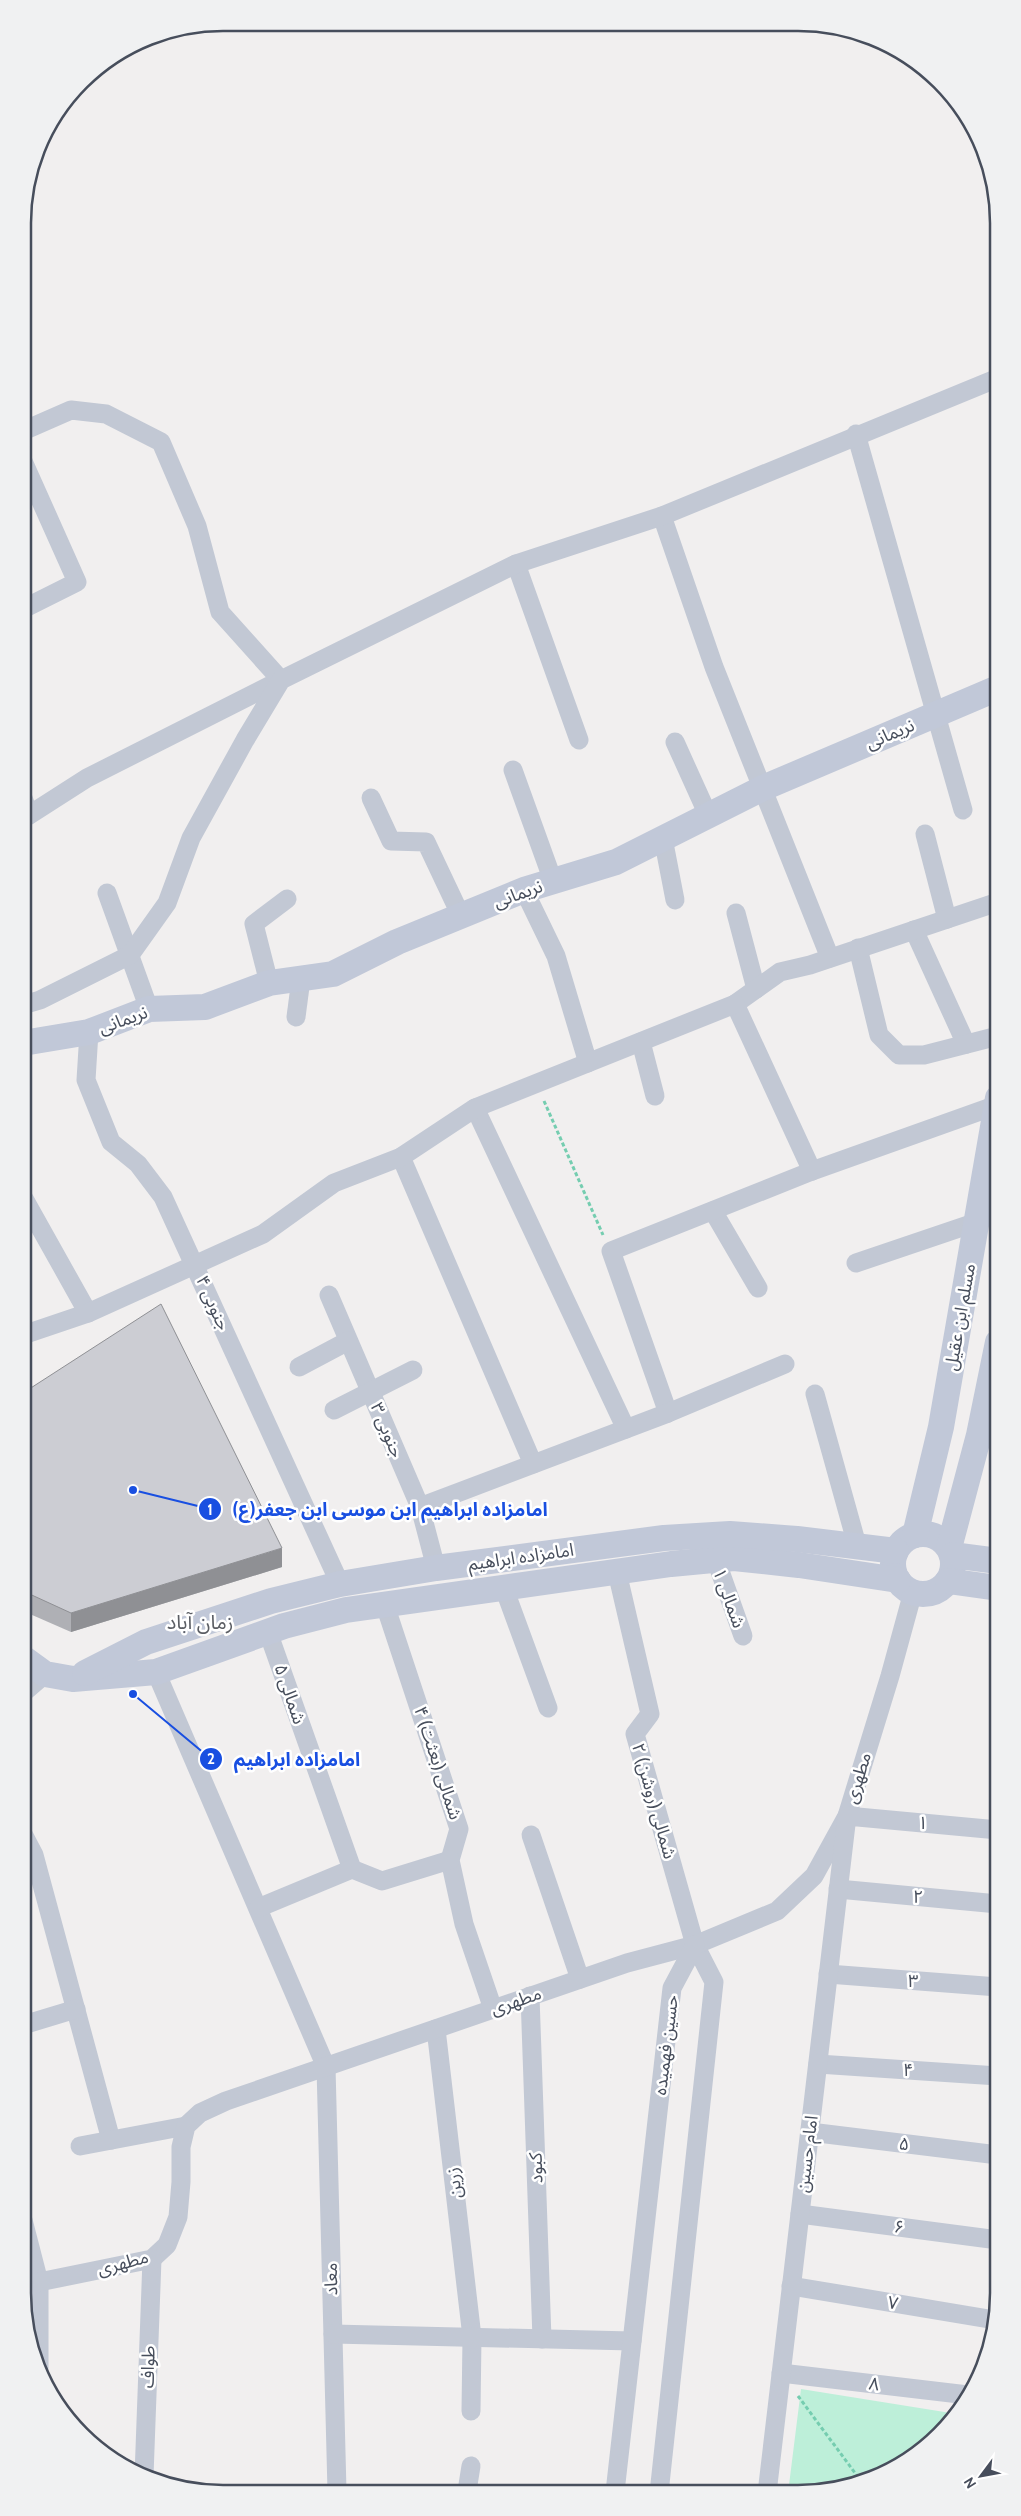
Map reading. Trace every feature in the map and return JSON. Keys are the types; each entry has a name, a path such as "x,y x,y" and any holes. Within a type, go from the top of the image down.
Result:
{"street":[{"path":"31,807 516,564 662,516 856,434 990,381"},
{"path":"31,428 71,410 106,414 161,442 197,526 220,612 282,680"},
{"path":"856,434 963,810"},
{"path":"31,479 77,582 31,605"},
{"path":"662,516 714,667 830,958"},
{"path":"516,564 579,740"},
{"path":"31,1003 40,1000 130,955 166,902 191,838 245,740 282,680"},
{"name":"نریمانی","path":"31,1043 89,1032 149,1009 205,1007 269,983 333,974 397,942 524,890 616,862 763,788 990,691"},
{"path":"675,742 708,816"},
{"path":"513,770 553,881"},
{"path":"371,798 391,841 426,842 461,916"},
{"path":"925,834 947,919"},
{"path":"663,838 675,900"},
{"path":"524,890 556,956 588,1063"},
{"path":"107,893 149,1009"},
{"path":"269,983 254,924 287,899"},
{"path":"31,1332 88,1313 263,1234 334,1182 401,1157 475,1108 735,1004 780,972 830,958 990,905"},
{"path":"736,913 756,989"},
{"path":"914,930 966,1044"},
{"path":"858,948 879,1034 899,1055 924,1055 990,1038"},
{"path":"296,1016 301,979"},
{"path":"735,1004 812,1171"},
{"name":"۴ جنوبی","path":"89,1032 86,1080 111,1142 138,1164 163,1197 340,1584"},
{"path":"641,1042 655,1096"},
{"path":"668,1413 610,1251 812,1171 990,1105"},
{"path":"475,1108 626,1429"},
{"name":"مسلم ابن عقیل","path":"906,1543 941,1427 990,1148"},
{"path":"401,1157 532,1464"},
{"path":"31,1211 88,1313"},
{"path":"713,1211 758,1288"},
{"path":"856,1263 977,1222"},
{"name":"۳ جنوبی","path":"329,1295 420,1507 436,1568"},
{"path":"299,1367 348,1341"},
{"path":"420,1507 668,1413 785,1364"},
{"path":"334,1410 413,1370"},
{"path":"990,1379 950,1552 953,1569 948,1581 938,1590 926,1593 906,1586 893,1566 906,1543 928,1534 940,1539 950,1552 990,1560"},
{"path":"815,1394 857,1545"},
{"path":"941,1427 978,1435"},
{"name":"امامزاده ابراهیم","path":"73,1679 146,1642 271,1602 340,1584 436,1568 664,1538 730,1534 857,1545 906,1543"},
{"name":"امامزاده ابراهیم","path":"31,1664 45,1674 73,1679 156,1672 268,1632 346,1610 617,1572 734,1558 799,1565 906,1586"},
{"name":"۱ شمالی","path":"716,1560 743,1636"},
{"name":"۲ شمالی (روشن)","path":"617,1572 650,1714 635,1734 695,1945"},
{"path":"948,1581 990,1587"},
{"name":"مطهری","path":"31,2285 152,2259 167,2245 178,2216 181,2182 181,2147 186,2126 200,2114 226,2102 530,1996 627,1963 695,1945 777,1911 814,1876 847,1816 890,1676 906,1586"},
{"path":"504,1588 548,1708"},
{"name":"۴ شمالی (بعثت)","path":"385,1605 459,1829 450,1860 464,1924 493,2009"},
{"name":"۵ شمالی","path":"268,1632 352,1869"},
{"path":"156,1672 326,2067"},
{"path":"31,1686 45,1674"},
{"name":"۱","path":"847,1816 990,1829"},
{"name":"امام حسین","path":"768,2485 847,1816"},
{"path":"532,1835 580,1979"},
{"path":"31,1849 111,2140"},
{"path":"258,1908 352,1869 382,1881 450,1860"},
{"name":"۲","path":"838,1889 990,1903"},
{"path":"660,2485 714,1982 695,1945"},
{"name":"حسین فهمیده","path":"616,2485 672,1988 695,1945"},
{"name":"۳","path":"828,1974 990,1986"},
{"name":"کبود","path":"530,1996 542,2339"},
{"path":"31,2023 76,2009"},
{"name":"زرین","path":"436,2029 472,2337 471,2410"},
{"name":"۴","path":"818,2064 990,2075"},
{"name":"معاد","path":"326,2067 337,2485"},
{"path":"80,2146 186,2126"},
{"name":"۵","path":"810,2132 990,2154"},
{"name":"۶","path":"800,2214 990,2239"},
{"name":"طواف","path":"144,2468 152,2259"},
{"path":"31,2285 36,2333"},
{"name":"۷","path":"792,2286 988,2319"},
{"path":"333,2334 632,2341"},
{"name":"۸","path":"781,2373 961,2394"},
{"path":"468,2485 471,2466"}],"path":[{"path":"536,1084 610,1251"},
{"path":"781,2373 857,2476"}],"green space":[{"path":"801,2389 948,2413 934,2429 915,2445 883,2465 860,2475 835,2481 789,2485"}],"building":[{"path":"161,1304 282,1548 71,1613 31,1595 31,1388"}],"place":[{"name":"(ع)امامزاده ابراهیم ابن موسی ابن جعفر","path":"133,1490"},
{"name":"امامزاده ابراهیم","path":"133,1694"}],"district":[{"name":"زمان آباد","path":"200,1622"}]}
